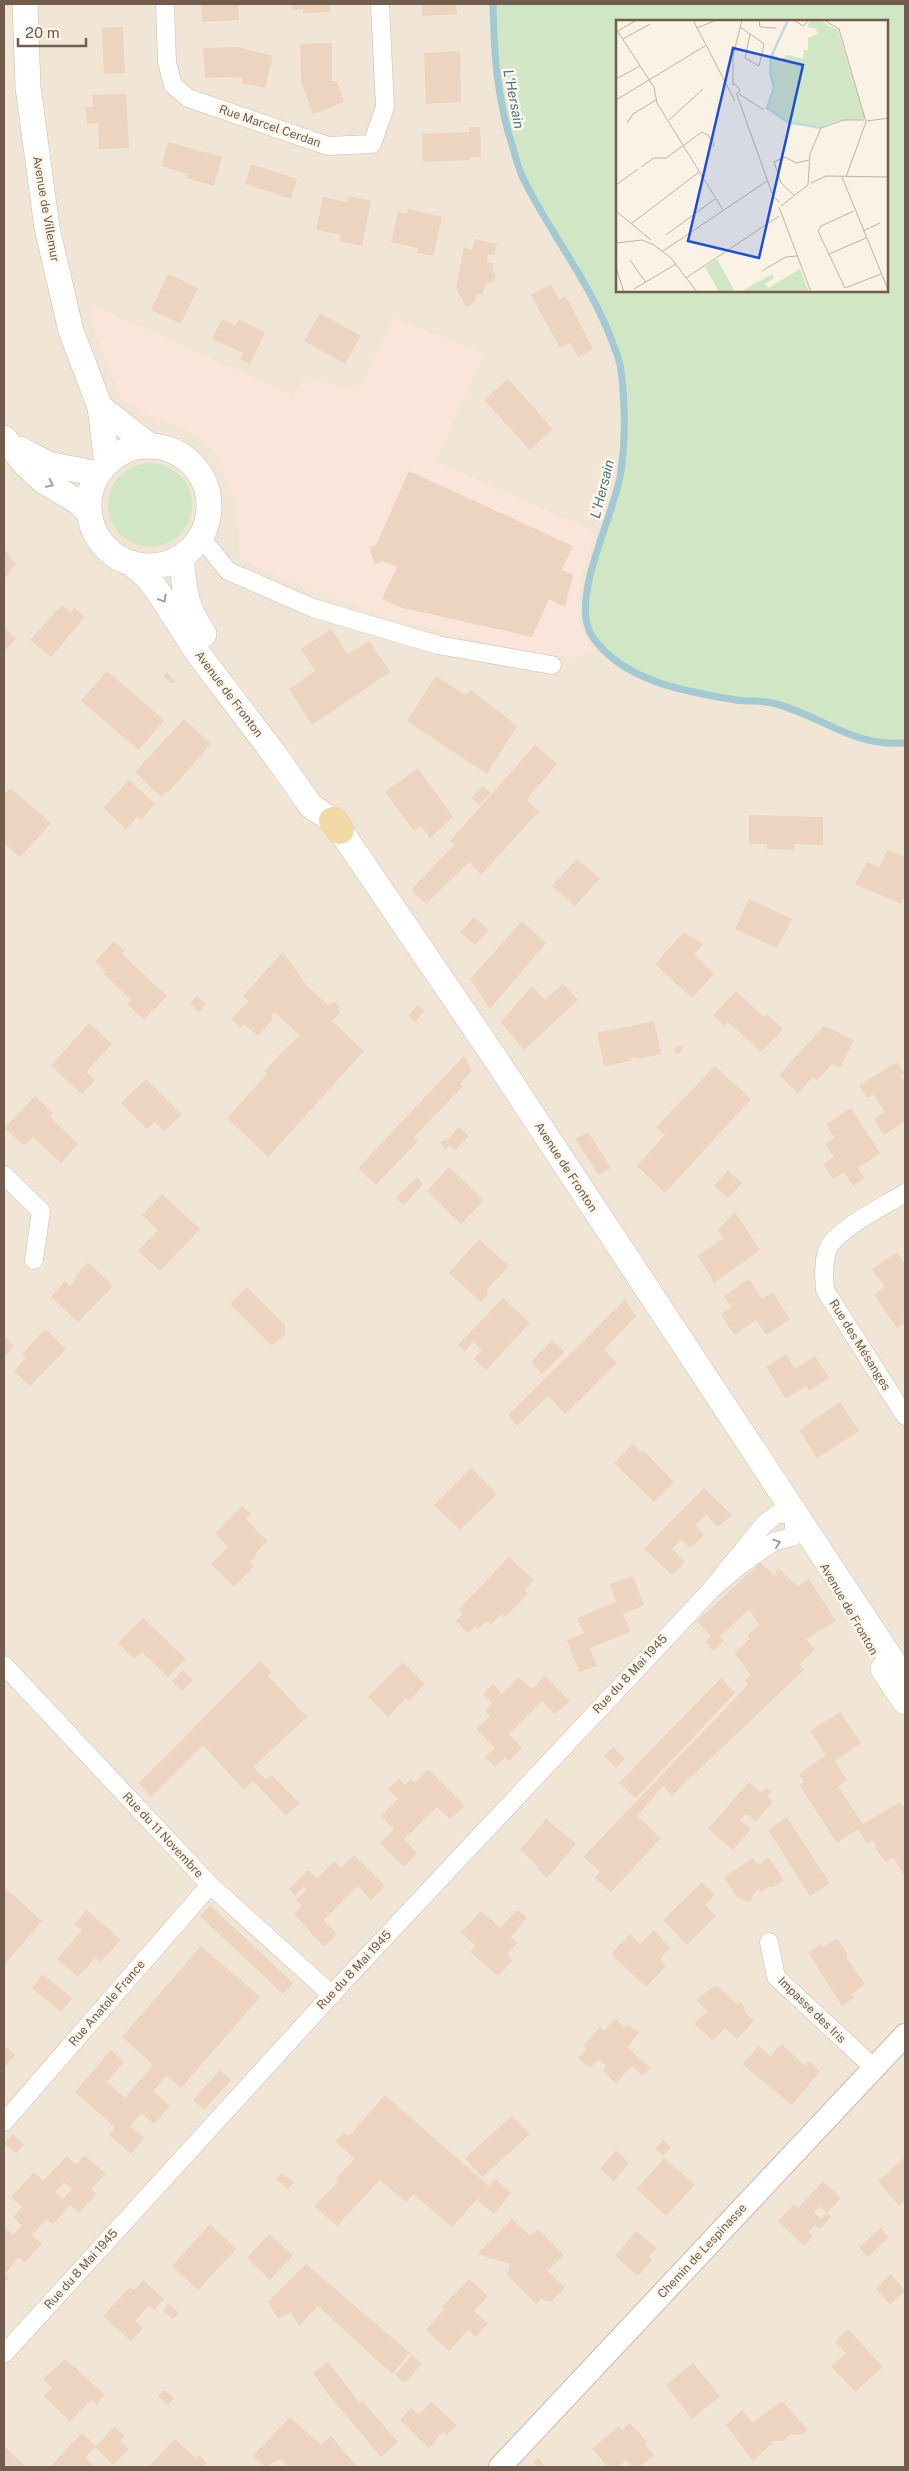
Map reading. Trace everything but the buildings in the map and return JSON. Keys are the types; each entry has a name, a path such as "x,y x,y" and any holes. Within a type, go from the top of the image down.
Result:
{"main road":[{"name":"Avenue de Villemur","path":"25,4 28,87 47,228 71,331 100,407 102,469"},
{"path":"100,407 150,446"},
{"name":"Avenue de Fronton","path":"4,438 28,454 48,464 102,469"},
{"name":"Avenue de Fronton","path":"4,438 42,481 77,501 90,514"},
{"name":"Avenue de Fronton","path":"131,563 156,565 181,557 201,537 208,519 209,500 204,482 196,467 183,456 167,448 150,446 127,450 102,469 90,494 90,514 94,530 103,544 116,555 131,563 149,579 199,655 272,750 311,806 336,826"},
{"name":"Avenue de Fronton","path":"181,557 184,592 193,617 322,796 336,826 495,1058 905,1680"},
{"name":"Avenue de Fronton","path":"796,1514 863,1635 905,1702"}],"street":[{"name":"Rue Marcel Cerdan","path":"165,4 167,62 174,85 188,98 328,146 372,144 385,107 380,4"},
{"path":"201,537 228,571 313,608 438,645 552,664"},
{"path":"4,1175 41,1211 34,1260"},
{"name":"Rue des Mésanges","path":"905,1193 839,1234 828,1249 823,1268 825,1290 905,1416"},
{"name":"Rue du 8 Mai 1945","path":"4,2354 332,1995 710,1591 764,1524 777,1514 796,1514 794,1537 775,1541 740,1565 710,1591"},
{"name":"Rue du 11 Novembre","path":"4,1665 210,1885 332,1995"},
{"name":"Rue Anatole France","path":"4,2122 210,1885"},
{"name":"Impasse des Iris","path":"769,1942 776,1977 874,2068"},
{"name":"Chemin de Lespinasse","path":"500,2467 905,2035"}],"shaded area":[{"path":"4,4 493,4 494,61 502,116 523,178 547,224 587,287 605,324 621,365 626,412 621,473 587,588 737,700 775,703 885,744 905,743 905,2467 4,2467"},
{"path":"88,303 292,395 305,377 359,391 393,318 484,353 436,461 595,532 577,595 579,620 593,651 575,658 531,653 399,621 296,584 240,559 236,504 216,453 191,432 146,414 121,399 97,339"}],"green space":[{"path":"493,4 905,4 905,743 885,743 868,740 771,703 717,697 656,682 620,664 592,636 586,620 589,579 617,489 623,458 623,395 619,359 593,300 519,169 507,130 499,94 495,59"},
{"path":"150,463 173,470 185,482 192,505 185,528 173,540 150,547 127,540 115,528 108,505 115,482 127,470"}],"waterway":[{"name":"L'Hersain","path":"493,4 494,41 500,95 519,169 593,300 619,359 623,395 623,458 617,489 589,579 586,620 592,636 620,664 656,682 717,697 771,703 868,740 885,743 905,743"}]}
